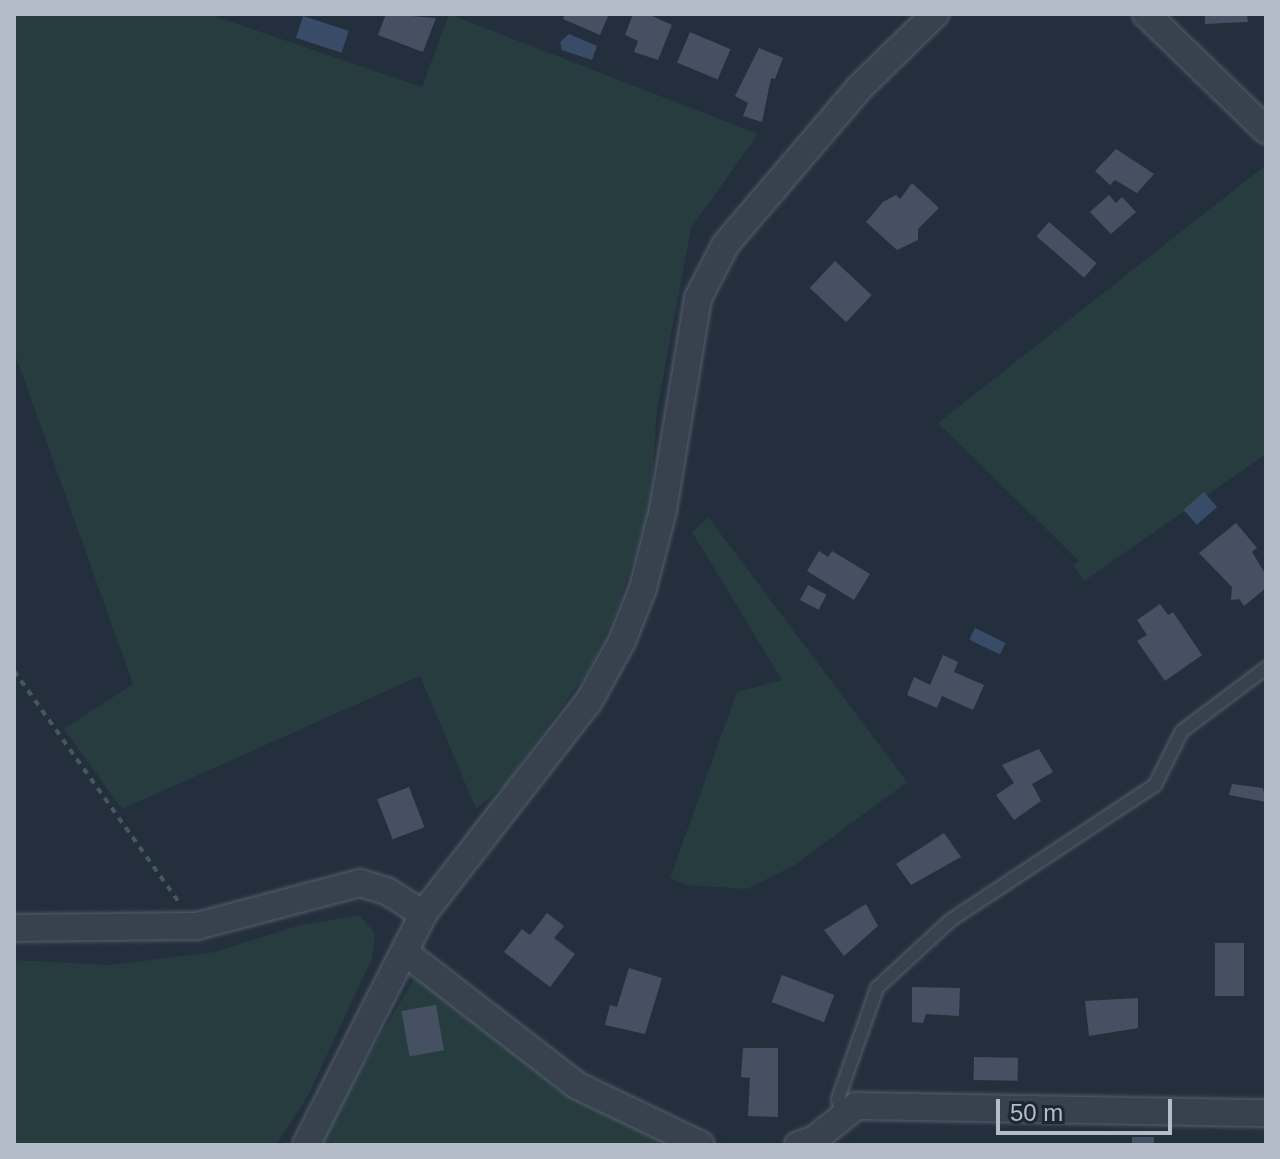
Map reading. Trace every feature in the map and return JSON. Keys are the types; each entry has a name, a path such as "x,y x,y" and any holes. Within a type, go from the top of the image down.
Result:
{"street":[{"path":"306,1145 407,954 423,914 589,701 622,641 643,588 663,510 698,298 726,244 860,87 935,14"},
{"path":"1146,14 1266,130"},
{"path":"14,928 197,926 360,883 387,891 423,914"},
{"path":"407,954 578,1086 701,1145"},
{"path":"810,1143 841,1113 856,1106 1266,1113"}],"lane":[{"path":"841,1113 838,1099 877,988 951,920 1155,785 1182,731 1266,668"}],"path":[{"path":"14,671 197,926"}],"green space":[{"path":"14,14 208,14 422,87 449,14 758,134 691,228 657,410 650,509 616,613 588,671 505,785 476,809 420,676 122,809 64,729 133,684 14,351"},
{"path":"1266,165 1266,454 1084,581 1073,565 1079,561 938,423"},
{"path":"708,517 907,782 795,865 747,889 687,885 670,878 737,692 782,680 692,532"},
{"path":"359,915 375,933 372,958 308,1096 276,1145 14,1145 14,960 110,965 214,952 301,925"},
{"path":"416,976 668,1145 314,1145"}],"water":[{"path":"303,16 349,31 342,53 296,38"},
{"path":"569,34 597,46 592,60 562,50 560,42"},
{"path":"1204,492 1217,507 1197,525 1184,510"},
{"path":"975,628 1006,643 1000,655 969,640"}],"building":[{"path":"386,14 436,18 423,52 378,35"},
{"path":"565,14 609,14 600,35 563,19"},
{"path":"633,14 648,14 672,25 658,60 634,52 638,41 625,35"},
{"path":"1205,14 1247,14 1248,22 1205,24"},
{"path":"690,32 731,49 718,80 677,62"},
{"path":"759,48 783,58 775,79 771,78 762,122 743,116 748,103 735,96"},
{"path":"1116,149 1154,174 1137,193 1115,180 1110,185 1095,171"},
{"path":"912,183 939,208 918,229 918,240 897,250 866,222 883,202 896,195 900,199"},
{"path":"1109,195 1116,203 1122,197 1136,212 1111,234 1090,212"},
{"path":"1049,222 1097,263 1084,278 1037,236"},
{"path":"835,261 872,295 846,322 810,288"},
{"path":"1236,523 1257,548 1252,552 1266,575 1266,588 1244,606 1239,599 1231,600 1232,587 1199,553"},
{"path":"819,551 828,557 832,551 870,574 854,600 807,571"},
{"path":"808,585 827,595 819,610 800,600"},
{"path":"1160,604 1168,615 1173,612 1202,655 1165,681 1137,641 1147,635 1137,620"},
{"path":"943,655 958,662 954,672 984,685 973,710 942,696 937,708 907,695 914,677 930,685"},
{"path":"1039,749 1053,772 1032,784 1041,801 1014,820 996,795 1014,783 1002,765"},
{"path":"1232,784 1263,788 1266,802 1229,795"},
{"path":"409,787 424,827 393,839 377,799"},
{"path":"944,833 961,857 911,885 896,864"},
{"path":"866,904 878,926 844,956 824,930"},
{"path":"547,913 564,926 554,938 575,954 550,987 504,952 522,929 530,935"},
{"path":"1215,943 1244,943 1244,996 1215,996"},
{"path":"629,968 662,978 645,1034 605,1025 610,1005 617,1007"},
{"path":"782,975 834,995 824,1022 772,1002"},
{"path":"912,987 960,988 959,1016 926,1014 923,1023 912,1022"},
{"path":"1138,998 1138,1028 1089,1036 1085,1001"},
{"path":"436,1005 444,1050 410,1056 402,1011"},
{"path":"743,1048 778,1048 778,1117 748,1116 750,1078 741,1077"},
{"path":"974,1057 1018,1058 1018,1081 974,1080"},
{"path":"1132,1137 1154,1137 1154,1145 1132,1145"}]}
